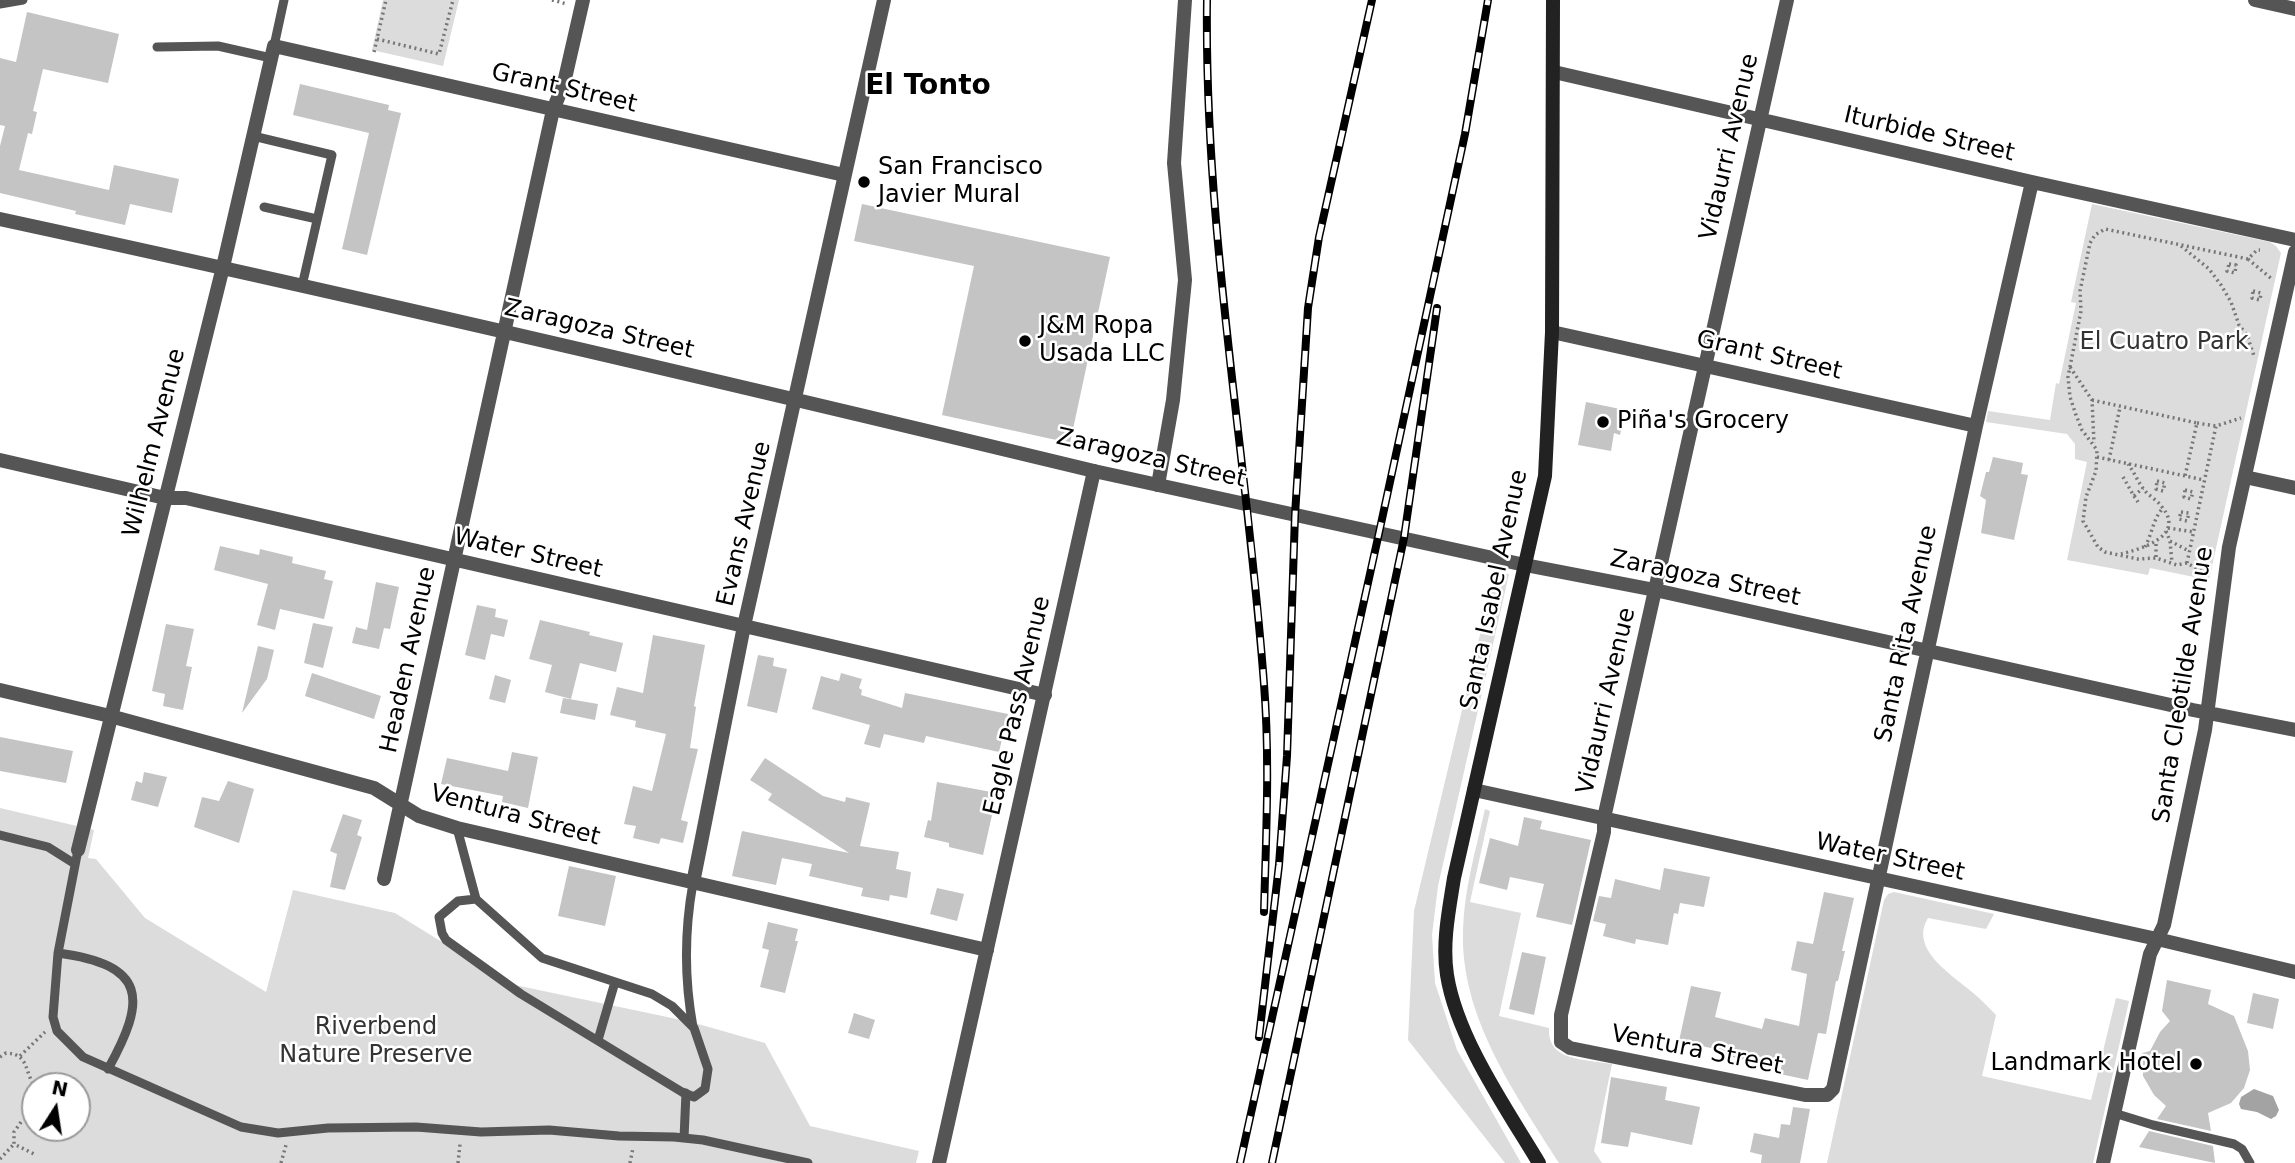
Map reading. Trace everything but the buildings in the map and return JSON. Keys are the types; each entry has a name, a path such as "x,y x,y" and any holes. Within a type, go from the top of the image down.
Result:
{"main road":[{"name":"Santa Isabel Avenue","path":"1539,1163 1462,1027 1447,975 1446,930 1454,878 1545,475 1552,332 1553,0"}],"street":[{"name":"Headen Avenue","path":"384,879 553,110 564,83 583,0"},
{"name":"Evans Avenue","path":"693,883 744,626 884,0"},
{"path":"1158,485 1173,400 1185,280 1174,163 1185,0"},
{"name":"Vidaurri Avenue","path":"1561,1042 1560,1025 1604,831 1604,818 1787,0"},
{"path":"2255,0 2295,9"},
{"name":"Grant Street","path":"273,52 553,110 844,175"},
{"name":"Wilhelm Avenue","path":"77,857 223,267 273,52"},
{"name":"Iturbide Street","path":"1554,72 2295,240"},
{"name":"Santa Rita Avenue","path":"1827,1095 1837,1080 1976,426 2032,182"},
{"name":"Zaragoza Street","path":"0,219 223,267 796,399 1094,471 2295,730"},
{"name":"Santa Cleotilde Avenue","path":"2103,1163 2150,954 2164,925 2208,712 2225,572 2295,252"},
{"name":"Grant Street","path":"1552,332 1976,426"},
{"name":"Water Street","path":"0,460 165,498 186,498 1045,695"},
{"name":"Eagle Pass Avenue","path":"939,1163 1094,471"},
{"path":"2245,477 2295,488"},
{"name":"Ventura Street","path":"0,690 110,716 374,788 419,816 457,828 987,950"},
{"name":"Water Street","path":"1474,790 2157,939 2295,972"},
{"name":"Ventura Street","path":"1561,1042 1570,1048 1594,1054 1805,1094 1827,1095"}],"lane":[{"path":"0,4 23,0"},
{"path":"157,47 218,47 273,52 284,0"},
{"path":"253,136 332,155 302,286"},
{"path":"264,207 317,219"},
{"path":"457,828 475,900 542,958 652,994 671,1006 694,1028"},
{"path":"0,835 77,857 58,953 53,1017 70,1046 83,1057 108,1069 241,1127 278,1133 328,1128 416,1127 481,1132 550,1130 684,1138 808,1163"},
{"path":"475,900 458,901 439,917 446,940 521,994 694,1097 705,1089 708,1069 694,1028 685,977 687,916 693,883"},
{"path":"58,953 96,960 118,972 131,986 134,1001 129,1023 108,1069"},
{"path":"597,1040 615,982"},
{"path":"684,1138 686,1093"},
{"path":"2114,1114 2234,1144 2242,1149 2250,1163"}],"path":[{"path":"374,54 386,0"},
{"path":"377,39 439,54 453,0"},
{"path":"554,0 568,4"},
{"path":"431,63 433,52"},
{"path":"2094,445 2082,430 2068,387 2081,311 2080,291 2090,243 2095,235 2109,229 2248,259 2273,280"},
{"path":"2179,244 2208,269 2221,285 2231,302 2239,326 2247,335 2255,358 2258,346"},
{"path":"2248,259 2257,250 2270,252"},
{"path":"2232,264 2234,256"},
{"path":"2270,289 2275,271"},
{"path":"2260,296 2268,298"},
{"path":"2070,366 2092,400 2097,457 2096,471 2088,488 2082,521 2098,547 2105,552 2138,559 2156,558 2180,565 2187,562"},
{"path":"2092,400 2216,426 2242,418"},
{"path":"2109,460 2120,406"},
{"path":"2185,476 2197,422"},
{"path":"2187,562 2216,426"},
{"path":"2097,457 2205,481"},
{"path":"2127,464 2167,516 2172,564"},
{"path":"2123,477 2138,502"},
{"path":"2134,496 2143,488"},
{"path":"2157,502 2160,490"},
{"path":"2192,496 2201,498"},
{"path":"2144,548 2152,534 2155,519 2163,508"},
{"path":"2180,530 2183,520"},
{"path":"2118,555 2157,542 2167,530"},
{"path":"2167,530 2194,532"},
{"path":"2170,541 2190,552"},
{"path":"2156,558 2157,542"},
{"path":"2187,562 2206,574"},
{"path":"19,1056 56,1026"},
{"path":"0,1056 6,1053 19,1056 26,1062 28,1072"},
{"path":"0,1160 14,1143 14,1132 21,1122"},
{"path":"14,1143 36,1156"}],"green space":[{"path":"383,0 459,0 443,66 372,50"},
{"name":"El Cuatro Park","path":"2092,204 2270,242 2281,253 2209,580 2150,568 2148,575 2067,560 2087,462 2075,459 2075,444 2067,434 1986,422 1988,411 2050,420 2056,383 2059,384 2076,303 2071,302"},
{"path":"1495,572 1509,574 1438,886 1432,935 1435,983 1457,1050 1521,1163 1505,1163 1408,1040 1414,911"},
{"name":"Riverbend Nature Preserve","path":"0,808 94,830 88,858 96,859 145,918 266,992 293,890 395,913 510,984 691,1022 765,1043 810,1126 919,1151 916,1163 0,1163"},
{"path":"1485,809 1490,811 1470,902 1521,913 1499,1016 1549,1028 1554,1047 1570,1057 1612,1064 1594,1151 1602,1163 1559,1163 1508,1081 1480,1023 1464,962 1463,930 1468,885"},
{"path":"1894,892 1994,914 1986,929 1928,918 1924,929 1924,940 1935,960 1996,1015 1982,1076 2091,1100 2116,998 2129,1001 2093,1163 1827,1163 1884,900 1888,894"}],"shaded area":[{"path":"2254,1089 2273,1096 2279,1110 2276,1116 2271,1119 2257,1112 2241,1109 2241,1097"}],"railway":[{"path":"1207,0 1208,86 1219,257 1257,599 1266,712 1264,912"},
{"path":"1259,1037 1279,865 1287,756 1295,515 1308,308 1319,237 1372,0"},
{"path":"1240,1163 1465,134 1488,0"},
{"path":"1272,1163 1404,538 1437,308"}],"place":[{"name":"San Francisco Javier Mural","path":"864,182"},
{"name":"J&M Ropa Usada LLC","path":"1025,341"},
{"name":"Piña's Grocery","path":"1603,422"},
{"name":"Landmark Hotel","path":"2196,1064"}],"district":[{"name":"El Tonto","path":"928,87"}]}
